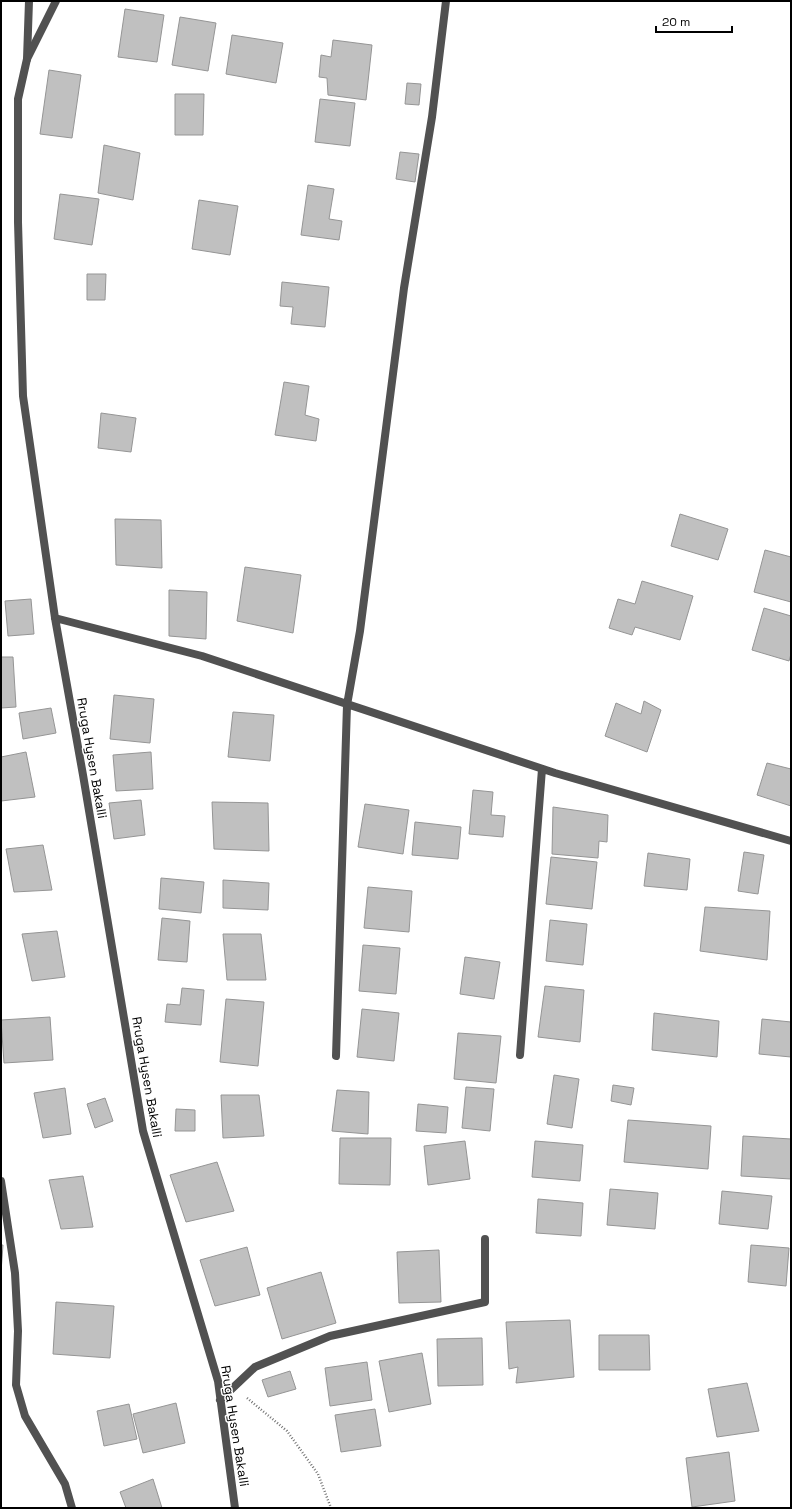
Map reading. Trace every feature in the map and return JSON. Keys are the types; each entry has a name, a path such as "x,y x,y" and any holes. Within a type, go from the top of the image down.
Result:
{"street":[{"name":"Rruga Hysen Bakalli","path":"29,1 27,59 18,99 17,141 23,396 55,618 143,1131 218,1381 235,1508"},
{"path":"27,59 56,1"},
{"path":"336,1056 348,704 360,631 404,288 432,117 446,1"},
{"path":"55,618 202,656 542,769 791,841"},
{"path":"520,1055 542,769"},
{"path":"1,1181 16,1273 18,1331 16,1385 25,1416 65,1484 72,1508"},
{"path":"220,1400 254,1367 330,1336 485,1302 485,1239"}],"path":[{"path":"220,1400 249,1398 287,1431 318,1474 331,1508"}],"building":[{"path":"125,9 164,15 157,62 118,57"},
{"path":"180,17 216,23 208,71 172,65"},
{"path":"232,35 283,43 276,83 226,74"},
{"path":"333,40 372,45 366,100 328,95 327,78 319,77 321,55 331,57"},
{"path":"49,70 81,75 72,138 40,134"},
{"path":"407,83 421,84 419,105 405,104"},
{"path":"175,94 204,94 203,135 175,135"},
{"path":"320,99 355,103 350,146 315,142"},
{"path":"104,145 140,153 133,200 98,193"},
{"path":"400,152 419,154 415,182 396,179"},
{"path":"308,185 334,189 329,219 342,221 339,240 301,235"},
{"path":"60,194 99,199 92,245 54,239"},
{"path":"199,200 238,206 230,255 192,249"},
{"path":"87,274 106,274 105,300 87,300"},
{"path":"282,282 329,287 325,327 291,324 293,307 280,306"},
{"path":"284,382 309,386 305,415 319,419 316,441 275,435"},
{"path":"101,413 136,418 131,452 98,448"},
{"path":"680,514 728,529 718,560 671,546"},
{"path":"115,519 161,520 162,568 116,565"},
{"path":"765,550 791,557 791,602 754,592"},
{"path":"245,567 301,575 293,633 237,621"},
{"path":"642,581 693,596 680,640 635,627 632,635 609,628 618,599 635,604"},
{"path":"169,590 207,592 206,639 169,636"},
{"path":"31,599 34,634 8,636 5,601"},
{"path":"764,608 791,616 791,654 789,661 752,650"},
{"path":"1,657 13,657 16,707 1,708"},
{"path":"114,695 154,699 150,743 110,739"},
{"path":"644,701 661,710 647,752 605,736 616,703 641,714"},
{"path":"51,708 56,733 23,739 19,713"},
{"path":"233,712 274,715 270,761 228,757"},
{"path":"26,752 35,797 1,801 1,757"},
{"path":"151,752 153,789 116,791 113,755"},
{"path":"767,763 791,769 791,806 757,795"},
{"path":"473,790 493,792 491,815 505,816 503,837 469,834"},
{"path":"141,800 145,835 114,839 109,803"},
{"path":"212,802 268,803 269,851 214,849"},
{"path":"365,804 409,810 403,854 358,847"},
{"path":"553,807 608,815 607,842 599,841 598,858 552,854"},
{"path":"415,822 461,827 458,859 412,855"},
{"path":"43,845 52,890 14,892 6,849"},
{"path":"744,852 764,855 758,894 738,891"},
{"path":"648,853 690,859 687,890 644,886"},
{"path":"551,857 597,862 592,909 546,904"},
{"path":"161,878 204,882 201,913 159,909"},
{"path":"223,880 269,883 268,910 223,908"},
{"path":"368,887 412,891 409,932 364,928"},
{"path":"705,907 770,911 767,960 700,951"},
{"path":"162,918 190,921 187,962 158,960"},
{"path":"550,920 587,924 583,965 546,961"},
{"path":"57,931 65,977 32,981 22,934"},
{"path":"223,934 261,934 266,980 227,980"},
{"path":"363,945 400,948 396,994 359,991"},
{"path":"465,957 500,962 494,999 460,994"},
{"path":"545,986 584,990 580,1042 538,1037"},
{"path":"182,988 204,990 201,1025 165,1022 167,1004 180,1005"},
{"path":"226,999 264,1002 258,1066 220,1062"},
{"path":"362,1009 399,1013 394,1061 357,1057"},
{"path":"654,1013 719,1021 717,1057 652,1050"},
{"path":"50,1017 53,1060 4,1063 1,1020"},
{"path":"762,1019 791,1022 791,1057 759,1054"},
{"path":"458,1033 501,1036 496,1083 454,1079"},
{"path":"554,1075 579,1079 572,1128 547,1124"},
{"path":"613,1085 634,1088 631,1105 611,1101"},
{"path":"466,1087 494,1089 490,1131 462,1128"},
{"path":"65,1088 71,1134 43,1138 34,1093"},
{"path":"337,1090 369,1092 368,1134 332,1131"},
{"path":"221,1095 259,1095 264,1136 223,1138"},
{"path":"105,1098 113,1121 95,1128 87,1104"},
{"path":"418,1104 448,1107 446,1133 416,1131"},
{"path":"176,1109 195,1110 195,1131 175,1131"},
{"path":"628,1120 711,1126 708,1169 624,1162"},
{"path":"743,1136 791,1139 791,1179 741,1176"},
{"path":"340,1138 391,1138 390,1185 339,1184"},
{"path":"465,1141 470,1179 428,1185 424,1146"},
{"path":"535,1141 583,1145 580,1181 532,1177"},
{"path":"217,1162 234,1211 186,1222 170,1175"},
{"path":"83,1176 93,1227 61,1229 49,1180"},
{"path":"610,1189 658,1193 655,1229 607,1225"},
{"path":"722,1191 772,1196 768,1229 719,1224"},
{"path":"538,1199 583,1203 581,1236 536,1233"},
{"path":"1,1245 3,1245 1,1272"},
{"path":"751,1245 789,1248 786,1286 748,1282"},
{"path":"247,1247 260,1295 215,1306 200,1260"},
{"path":"439,1250 441,1302 399,1303 397,1252"},
{"path":"321,1272 336,1323 282,1339 267,1288"},
{"path":"56,1302 114,1306 110,1358 53,1354"},
{"path":"570,1320 574,1377 516,1383 518,1367 509,1369 506,1322"},
{"path":"599,1335 649,1335 650,1370 599,1370"},
{"path":"482,1338 483,1385 438,1386 437,1339"},
{"path":"422,1353 431,1404 389,1412 379,1361"},
{"path":"367,1362 372,1400 330,1406 325,1368"},
{"path":"290,1371 296,1389 268,1397 262,1380"},
{"path":"747,1383 759,1431 717,1437 708,1389"},
{"path":"176,1403 185,1443 143,1453 133,1414"},
{"path":"129,1404 137,1439 104,1446 97,1411"},
{"path":"375,1409 381,1446 341,1452 335,1415"},
{"path":"729,1452 735,1501 692,1507 686,1458"},
{"path":"153,1479 162,1508 126,1508 120,1492"}]}
